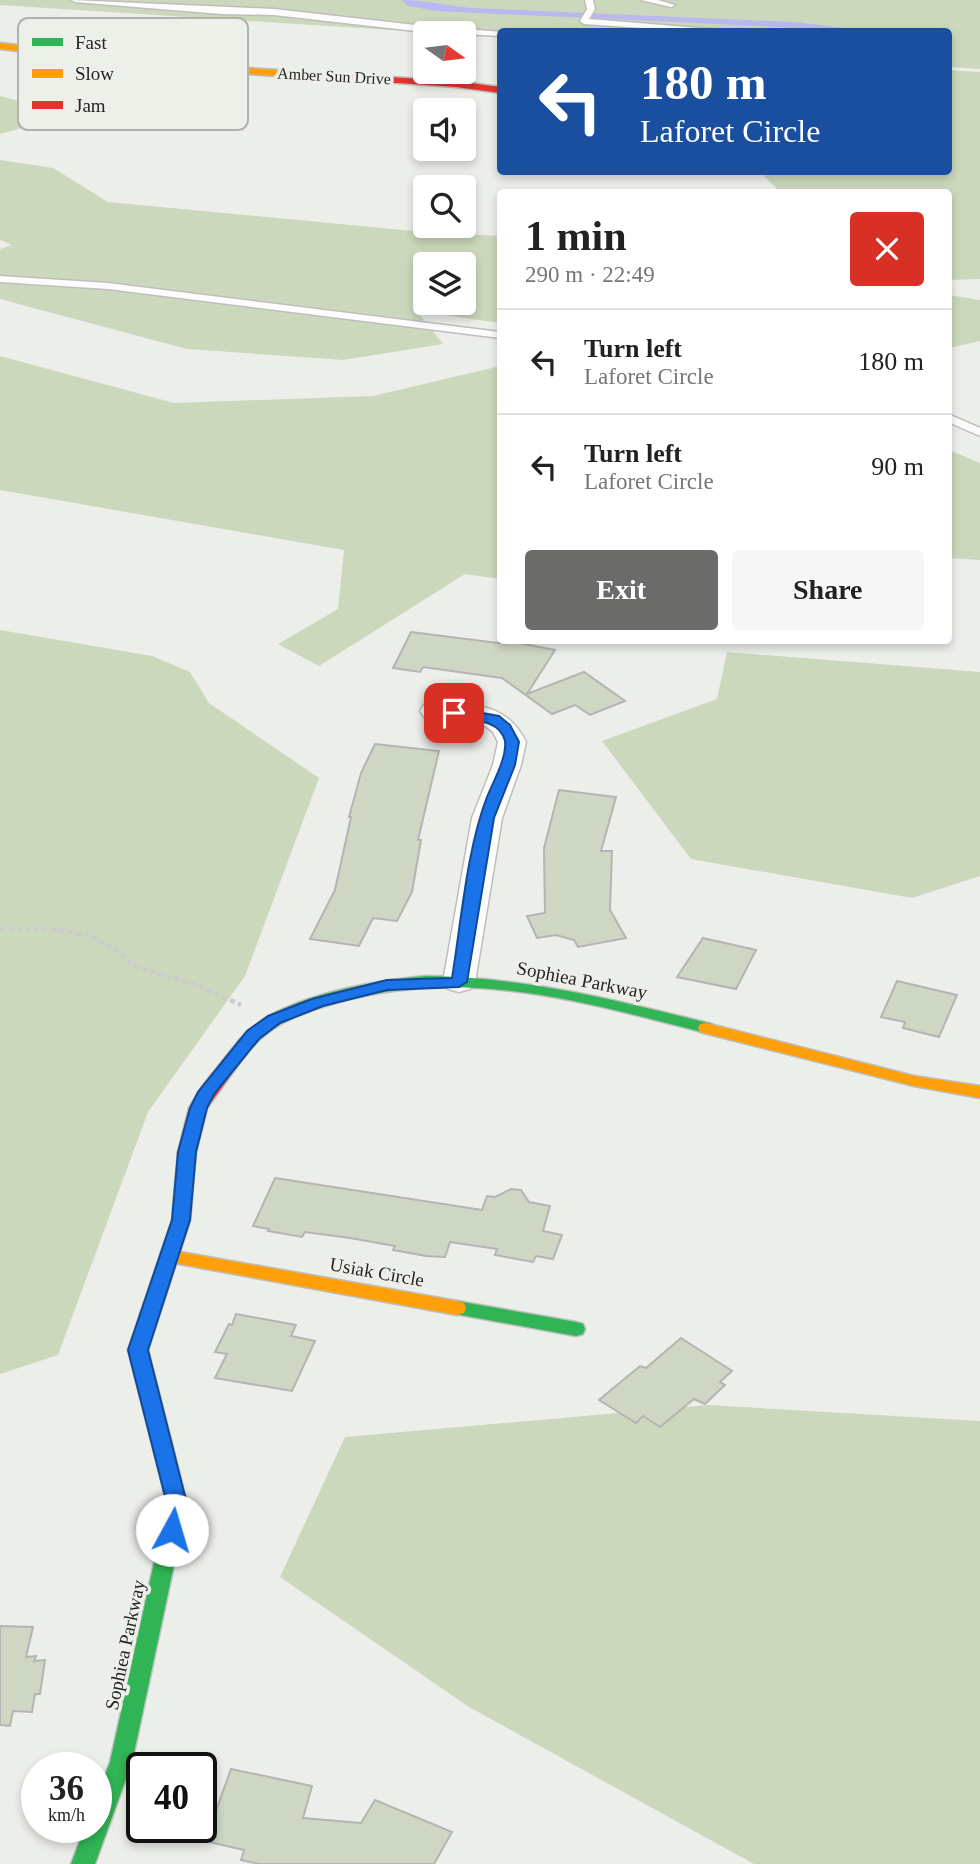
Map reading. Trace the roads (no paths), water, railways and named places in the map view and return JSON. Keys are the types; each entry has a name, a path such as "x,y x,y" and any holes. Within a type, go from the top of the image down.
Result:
{"street":[{"name":"Amber Sun Drive","path":"0,46 18,48"},
{"name":"Amber Sun Drive","path":"248,71 457,84 497,90"},
{"path":"434,711 475,714 494,719 505,728 512,742 507,765 486,818 459,982"},
{"name":"Sophiea Parkway","path":"83,1864 121,1762 177,1504 138,1350 181,1220 187,1152 198,1108 207,1092 253,1035 274,1019 317,1002 387,985 459,982 528,987 604,1002 914,1082 980,1092"},
{"name":"Usiak Circle","path":"169,1255 576,1329"}],"lane":[{"path":"75,0 221,11 274,12 436,30 497,33"},
{"path":"589,0 587,15 594,22 684,28"},
{"path":"645,0 671,5"},
{"path":"0,279 108,286 497,335"},
{"path":"952,419 980,432"}],"water":[{"path":"402,0 472,8 795,22 842,28 436,11 408,6"}]}
